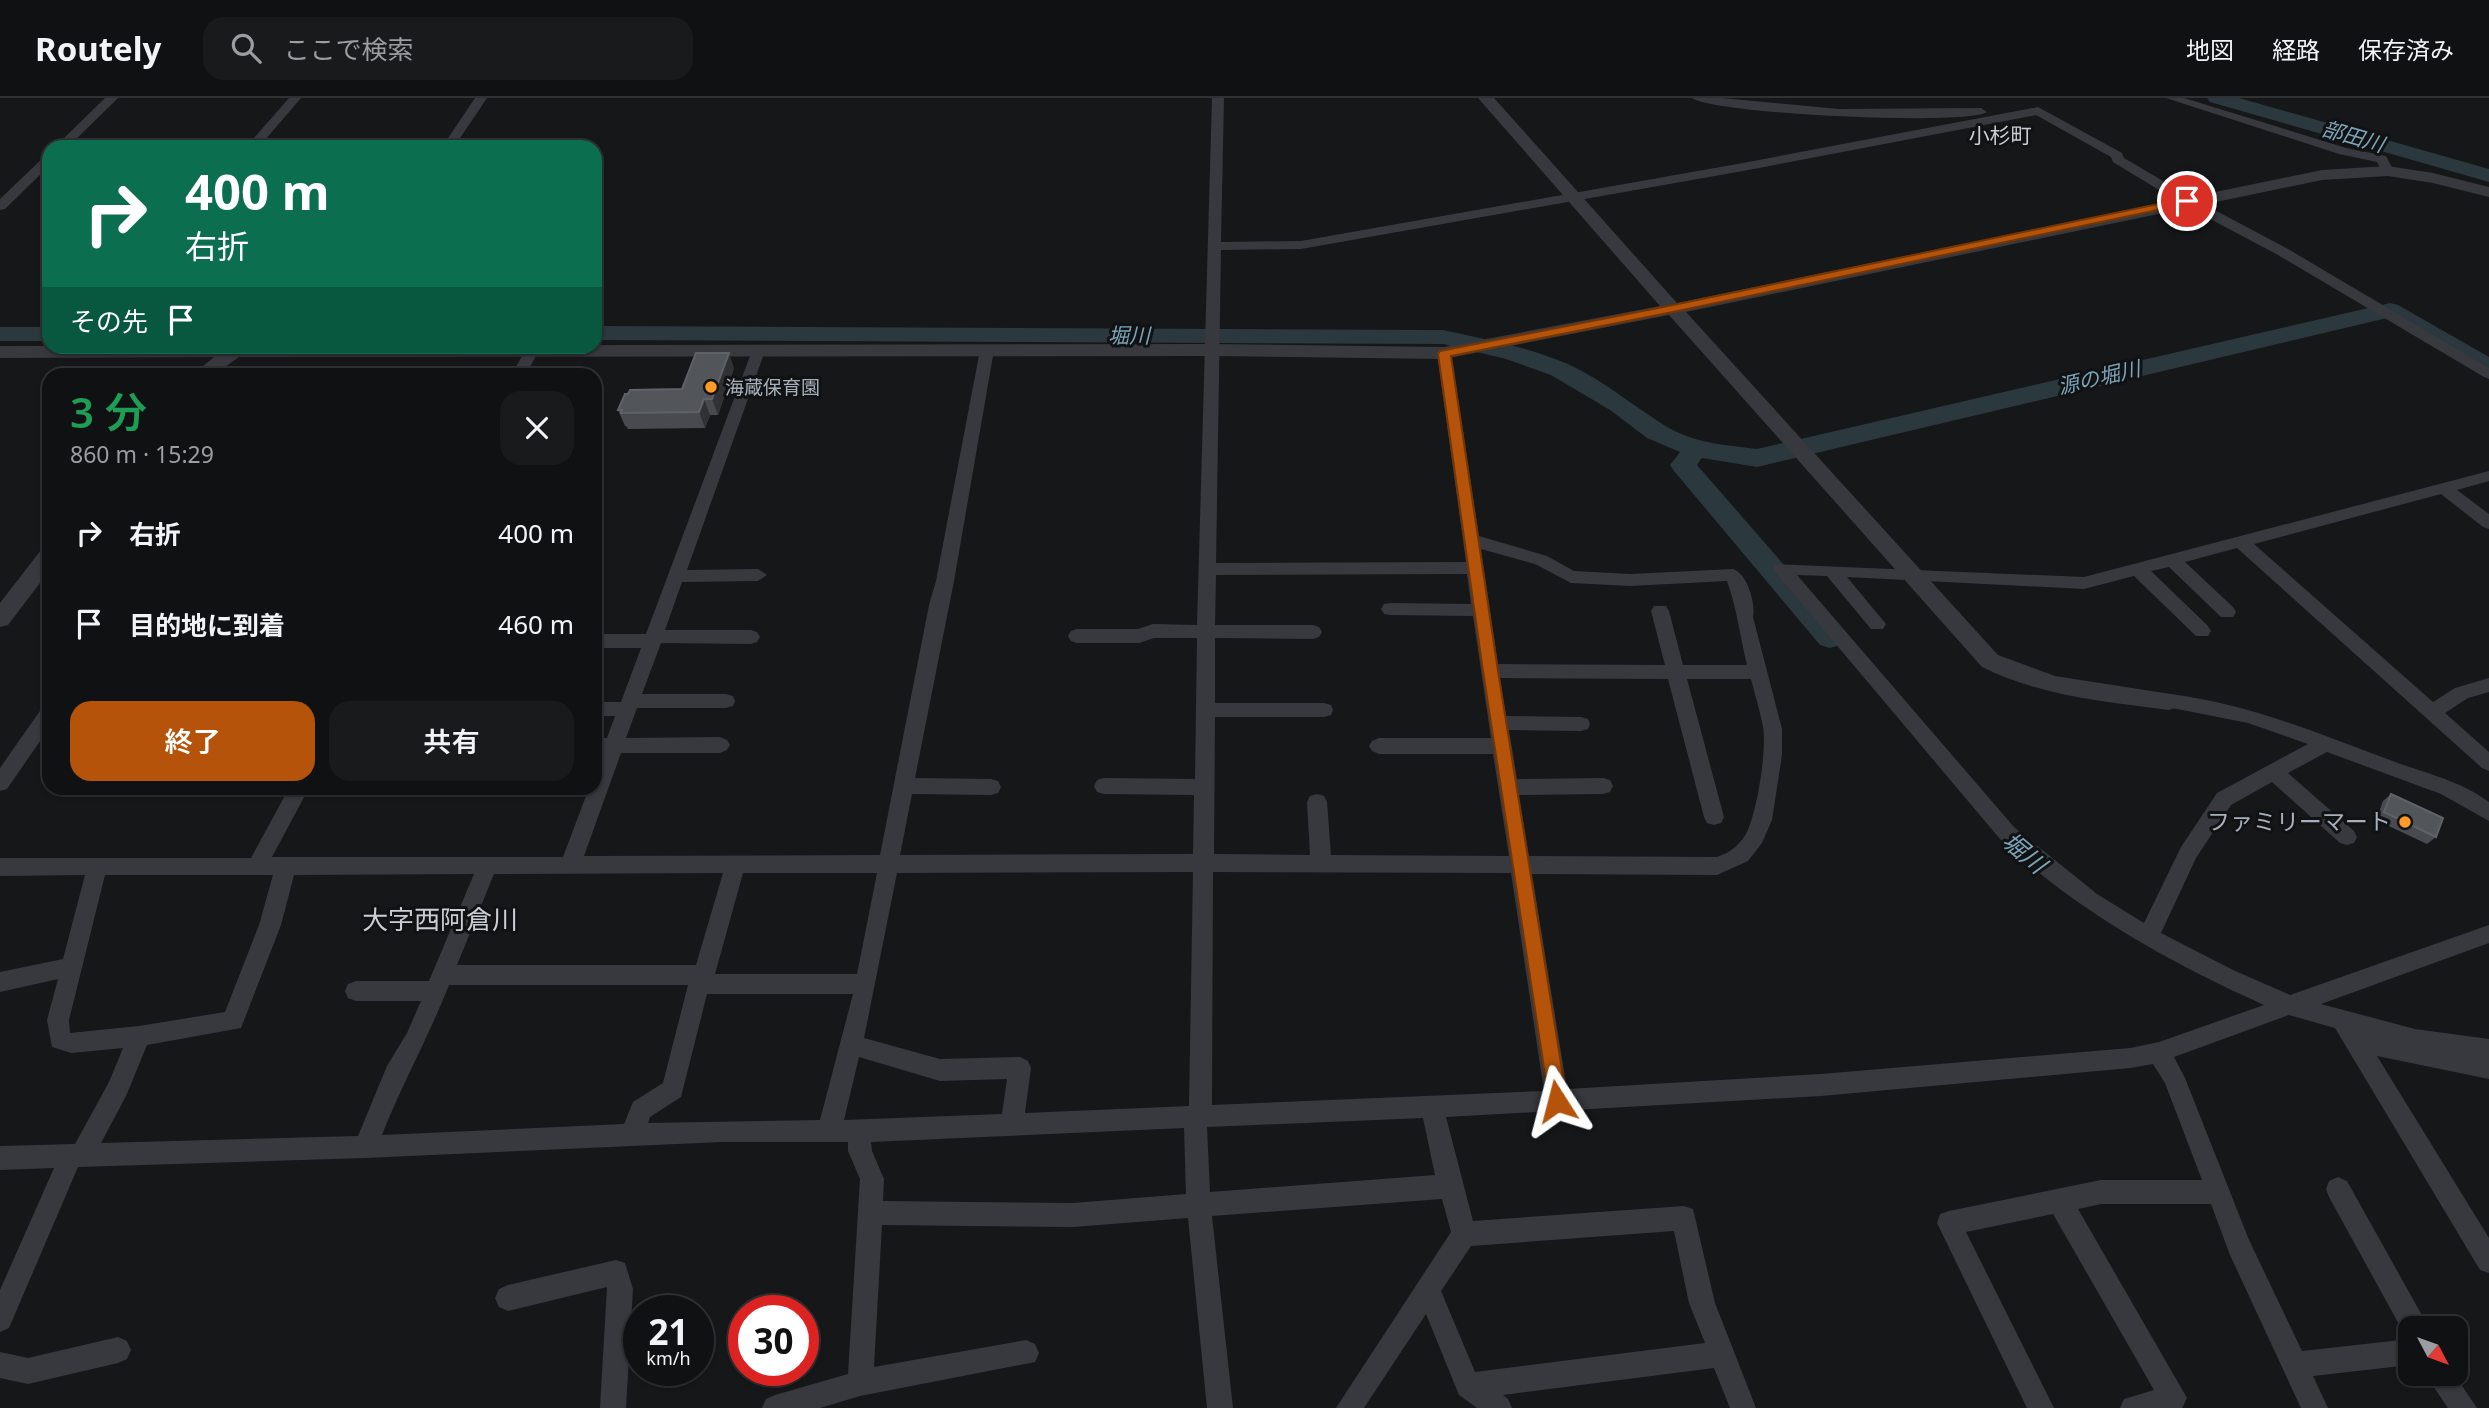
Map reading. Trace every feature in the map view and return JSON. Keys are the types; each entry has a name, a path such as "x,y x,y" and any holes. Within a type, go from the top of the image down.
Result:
{"street":[{"path":"68,140 112,98"},
{"path":"257,140 295,98"},
{"path":"453,140 481,98"},
{"path":"1218,98 1198,1116 1199,1205 1220,1408"},
{"path":"1486,98 1990,661 2009,672 2042,684 2225,711 2328,743 2375,763 2454,789 2470,790 2489,797"},
{"path":"1698,98 1829,113 1926,115 2038,111"},
{"path":"2020,98 2187,201 2283,252 2489,374"},
{"path":"2172,98 2343,151 2382,159 2388,171"},
{"path":"1216,246 1301,245 1572,195 1743,167 2038,111"},
{"path":"0,206 42,166"},
{"path":"602,352 1214,348 1454,352 2322,175 2388,171 2433,177 2489,192"},
{"path":"0,352 42,350"},
{"path":"829,1131 866,984 987,350"},
{"path":"602,781 758,351"},
{"path":"1454,352 1471,540 1557,1101"},
{"path":"212,368 231,354"},
{"path":"2489,476 2084,583 1781,568 2007,833 2067,884 2148,937 2281,1007 2348,1030 2489,1068"},
{"path":"2444,488 2489,523"},
{"path":"0,867 1202,863 1717,866 1739,859 1762,820 1773,755 1773,729 1744,617 1746,608 1733,575 1630,580 1572,578 1541,560 1471,540"},
{"path":"2241,542 2489,763"},
{"path":"2172,560 2227,612"},
{"path":"0,619 42,564"},
{"path":"1207,569 1475,568"},
{"path":"2138,569 2202,631"},
{"path":"1833,572 1877,624"},
{"path":"676,576 758,575"},
{"path":"1390,609 1481,610"},
{"path":"1660,611 1714,817"},
{"path":"1077,636 1139,636 1153,631 1313,632"},
{"path":"602,641 751,637"},
{"path":"1490,671 1758,672"},
{"path":"2431,712 2462,693 2489,685"},
{"path":"602,708 726,701"},
{"path":"1206,710 1324,710"},
{"path":"0,783 42,722"},
{"path":"1499,723 1581,724"},
{"path":"2148,937 2189,853 2224,799 2328,743"},
{"path":"602,747 720,745"},
{"path":"1379,746 1503,747"},
{"path":"2274,772 2347,837"},
{"path":"905,786 991,787"},
{"path":"1104,786 1204,787"},
{"path":"1509,787 1603,786"},
{"path":"2454,789 2489,813"},
{"path":"257,866 295,795"},
{"path":"570,866 597,795"},
{"path":"1317,802 1321,864"},
{"path":"97,867 74,966 58,1020 60,1040 71,1043 139,1036 233,1021 282,888 285,866"},
{"path":"632,1134 641,1110 673,1089 693,1003 735,866"},
{"path":"365,1147 395,1074 416,1039 487,867"},
{"path":"0,1158 365,1147 632,1134 859,1131 1557,1101 1916,1078 2130,1058 2159,1052 2489,934"},
{"path":"0,982 74,966"},
{"path":"356,990 439,983 702,980 866,984"},
{"path":"2348,1030 2489,1049"},
{"path":"2348,1030 2489,1261"},
{"path":"0,1319 76,1157 118,1088 139,1036"},
{"path":"852,1045 940,1070 1020,1068 1012,1124"},
{"path":"2159,1052 2174,1078 2239,1246 2315,1408"},
{"path":"1349,1408 1464,1234 1432,1106"},
{"path":"859,1131 860,1151 872,1179 860,1383"},
{"path":"870,1213 1073,1215 1451,1186"},
{"path":"2338,1189 2408,1316"},
{"path":"2041,1408 1949,1223 2101,1192 2218,1192"},
{"path":"2060,1202 2174,1398 2133,1408"},
{"path":"1464,1234 1684,1218 1702,1303 1743,1408"},
{"path":"508,1298 615,1272 621,1289 613,1408"},
{"path":"1428,1289 1468,1386 1499,1408"},
{"path":"0,1364 28,1371 118,1350"},
{"path":"775,1408 860,1383 1026,1353"},
{"path":"2293,1366 2398,1353"},
{"path":"1468,1386 1720,1354"},
{"path":"2447,1386 2463,1408"}],"building":[{"path":"696,353 729,353 712,399 704,399 699,412 621,413 622,410 618,410 625,394 630,390 682,389"},
{"path":"2391,794 2443,818 2436,837 2384,812"}],"waterway":[{"name":"部田川","path":"2217,98 2489,176"},
{"name":"源の堀川","path":"1696,449 1757,458 2390,310 2489,367"},
{"name":"堀川","path":"602,333 1443,337 1513,353 1560,370 1619,404 1656,432 1696,449"},
{"name":"堀川","path":"0,334 42,334"},
{"name":"堀川","path":"1696,449 1683,465 1830,637"}],"place":[{"name":"海蔵保育園","path":"711,387"},
{"name":"ファミリーマート","path":"2405,822"}],"district":[{"name":"小杉町","path":"2000,136"},
{"name":"大字西阿倉川","path":"440,920"}],"route":[{"path":"1557,1101 1444,354 1673,309 2187,201"}]}
